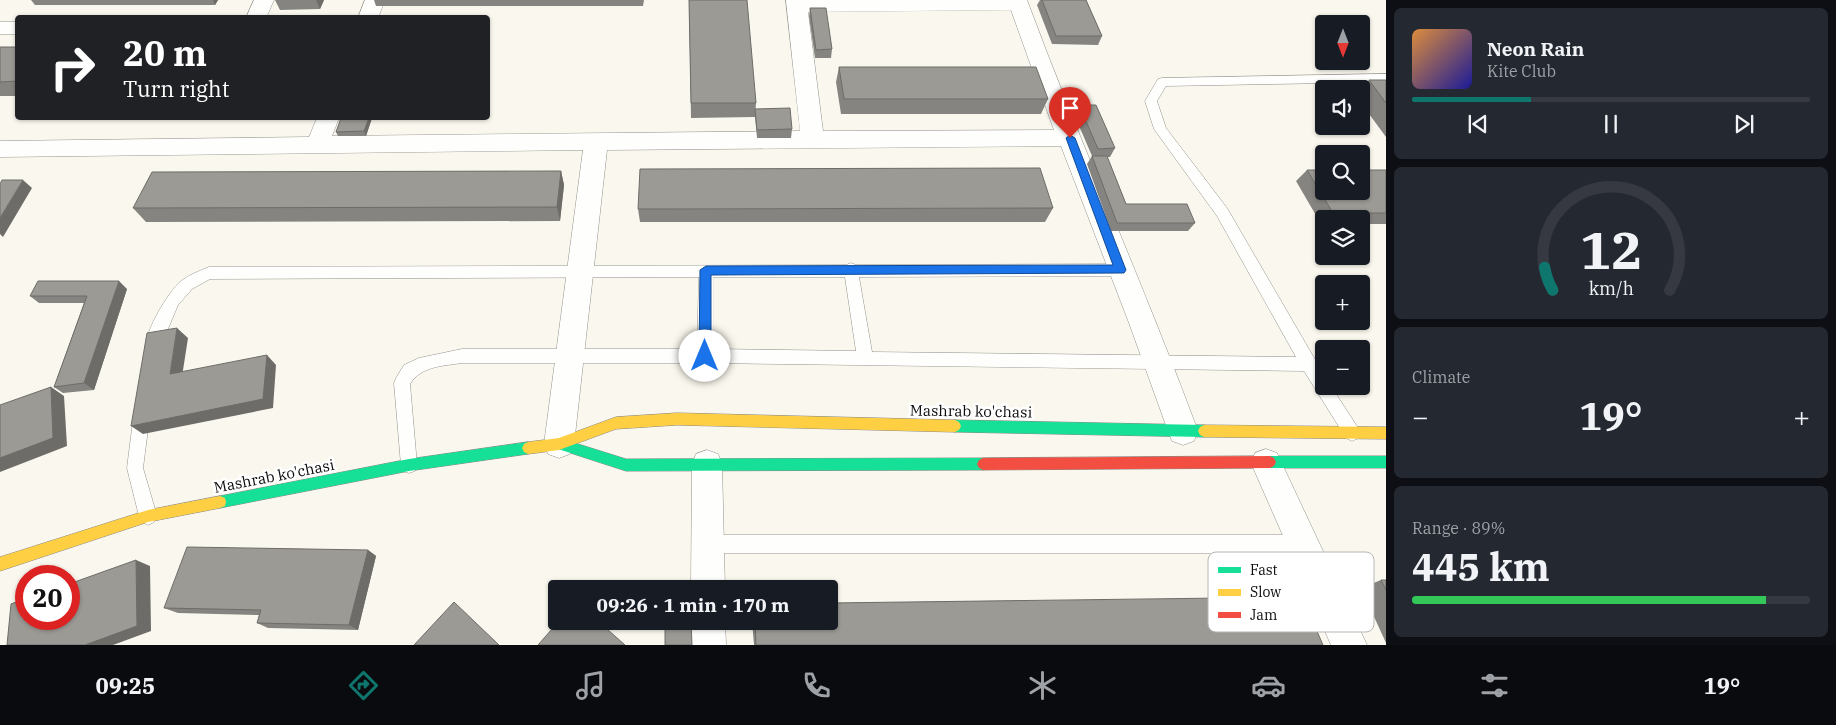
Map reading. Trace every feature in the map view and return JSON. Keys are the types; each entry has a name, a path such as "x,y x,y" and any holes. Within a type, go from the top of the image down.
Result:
{"main road":[{"name":"Mashrab ko'chasi","path":"0,564 148,516 409,466 559,444 616,423 677,419 1183,431 1386,433"},
{"name":"Mashrab ko'chasi","path":"559,444 626,466 707,464 1386,462"}],"street":[{"path":"257,15 264,0"},
{"path":"369,15 375,0"},
{"path":"812,139 796,3 1017,2 1120,270 1160,364 1183,431"},
{"path":"0,28 15,28"},
{"path":"317,146 327,120"},
{"path":"0,149 812,139 1070,138"},
{"path":"559,444 596,142"},
{"path":"1266,463 1307,552"},
{"path":"707,464 708,580"},
{"path":"708,630 708,645"},
{"path":"1343,632 1349,645"}],"lane":[{"path":"1352,433 1308,364 1222,212 1160,129 1151,100 1162,82 1386,78"},
{"path":"851,269 865,358"},
{"path":"150,363 153,343 171,301 193,278 209,273 851,269 1120,270"},
{"path":"705,356 706,270"},
{"path":"409,466 402,383 410,370 424,363 462,356 705,356 1160,364 1308,364"},
{"path":"144,402 135,468 148,516"},
{"path":"707,544 1303,544"}],"building":[{"path":"689,0 747,0 756,103 691,103"},
{"path":"1042,0 1086,0 1102,36 1056,36"},
{"path":"810,8 826,8 832,49 816,50"},
{"path":"0,47 15,47 15,81 0,82"},
{"path":"839,67 1036,67 1048,99 844,99"},
{"path":"1370,80 1386,80 1386,103 1370,81"},
{"path":"1079,105 1096,105 1115,148 1098,149"},
{"path":"790,108 792,129 757,130 755,109"},
{"path":"340,120 368,120 364,131 336,132"},
{"path":"1092,156 1107,156 1126,204 1187,204 1195,223 1117,223"},
{"path":"1040,168 1053,208 638,209 640,169"},
{"path":"1307,170 1315,170 1315,183"},
{"path":"1370,170 1386,170 1386,213 1370,213 1370,210 1331,210 1325,200 1370,200"},
{"path":"561,171 557,207 133,208 152,172"},
{"path":"2,180 23,180 0,218 0,184"},
{"path":"38,281 119,281 84,383 54,387 87,296 30,296"},
{"path":"177,328 170,374 267,355 263,399 131,426 147,333"},
{"path":"51,387 53,438 0,458 0,405"},
{"path":"187,547 368,550 349,625 257,623 261,610 164,608"},
{"path":"136,560 137,626 85,645 7,645 11,604 15,602 15,630 80,630 80,580"},
{"path":"1381,580 1386,580 1386,590"},
{"path":"1208,598 1208,632 1317,632 1323,645 756,645 755,630 838,630 838,603"},
{"path":"454,602 499,645 414,645"},
{"path":"551,630 608,630 625,645 538,645"},
{"path":"665,630 691,630 692,645 665,645"}],"traffic: fast":[{"path":"955,426 1204,431"},
{"path":"559,444 626,465 983,464"},
{"path":"220,502 409,465 528,448"},
{"path":"1270,462 1386,462"}],"traffic: slow":[{"path":"528,448 559,444 616,423 677,419 955,426"},
{"path":"1204,431 1386,433"},
{"path":"0,564 148,516 220,502"}],"traffic: jam":[{"path":"983,464 1270,462"}],"route":[{"path":"705,356 706,270 1120,270 1070,138"}]}
